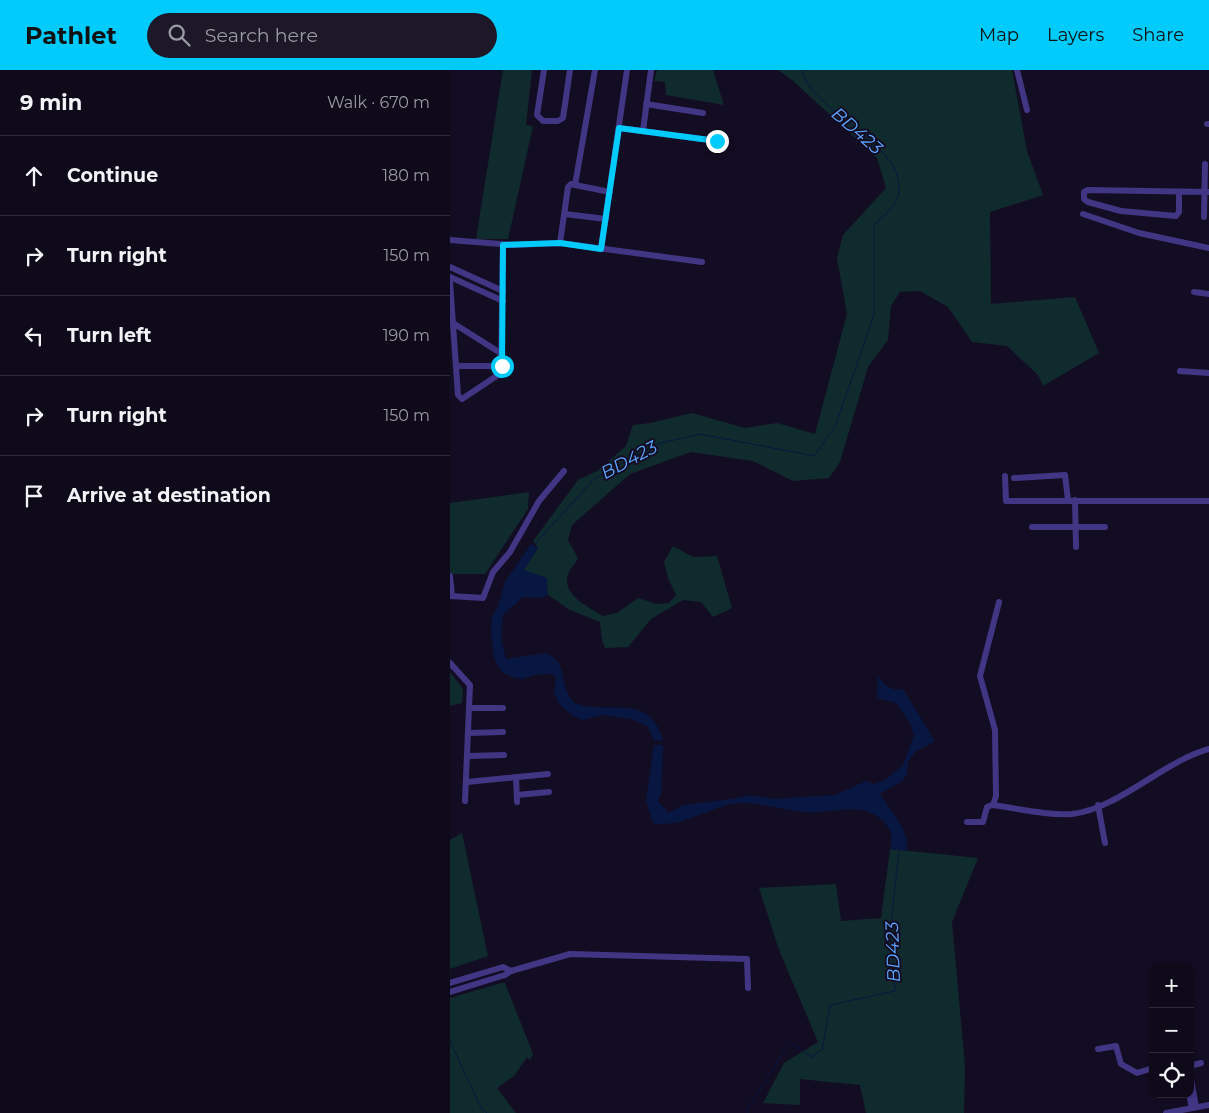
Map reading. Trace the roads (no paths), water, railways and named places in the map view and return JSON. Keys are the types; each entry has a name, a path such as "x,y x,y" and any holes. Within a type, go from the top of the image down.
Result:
{"street":[{"path":"544,70 537,115 543,121 558,121 562,118 570,70"},
{"path":"575,185 595,70"},
{"path":"601,249 627,70"},
{"path":"643,131 651,70"},
{"path":"1017,70 1027,110"},
{"path":"646,104 703,113"},
{"path":"619,128 717,141"},
{"path":"1204,217 1207,192 1205,164"},
{"path":"560,243 568,187 571,184 610,192"},
{"path":"1179,192 1179,212 1176,216 1121,211 1088,202 1084,199 1084,192 1088,190 1207,192"},
{"path":"564,214 606,219"},
{"path":"1083,214 1139,233 1209,248"},
{"path":"450,240 503,245 560,243 702,262"},
{"path":"450,282 458,395 462,399 500,375 502,366 503,245"},
{"path":"450,267 503,291"},
{"path":"450,277 503,301"},
{"path":"1194,292 1209,294"},
{"path":"453,323 502,354"},
{"path":"456,366 502,366"},
{"path":"1180,371 1209,373"},
{"path":"450,576 451,596 483,598 492,572 510,552 539,501 564,471"},
{"path":"1014,478 1065,475 1076,527 1076,547"},
{"path":"1005,476 1006,501 1209,501"},
{"path":"1032,527 1105,527"},
{"path":"993,805 996,796 995,730 980,676 999,602"},
{"path":"450,663 470,685 466,801"},
{"path":"469,708 503,708"},
{"path":"469,733 503,732"},
{"path":"967,822 983,822 987,808 993,805 1073,814 1114,799 1187,756 1209,749"},
{"path":"468,756 504,755"},
{"path":"467,782 548,774"},
{"path":"516,777 518,802"},
{"path":"517,795 549,792"},
{"path":"1098,805 1105,843"},
{"path":"450,992 505,975 511,970 572,954 746,958 748,960 748,988"},
{"path":"450,983 503,966 511,970"},
{"path":"1098,1049 1116,1046 1121,1064 1137,1072 1149,1069"},
{"path":"1194,1065 1201,1063"},
{"path":"1190,1098 1194,1108"},
{"path":"1193,1098 1194,1108"},
{"path":"1166,1113 1209,1105"}],"water":[{"path":"531,544 538,548 524,570 547,578 548,595 541,598 523,597 503,615 501,638 506,659 546,653 554,658 561,667 567,693 575,703 593,707 629,708 640,711 649,716 657,726 663,740 654,741 648,727 632,719 603,715 583,720 573,716 559,704 554,692 556,678 553,674 540,674 521,679 502,672 497,665 491,632 492,616 498,607 505,582"},
{"path":"878,676 889,687 895,690 903,689 935,741 915,752 908,762 907,774 902,781 880,794 902,827 907,842 907,851 890,849 891,834 889,828 875,815 866,811 804,812 759,804 741,803 722,807 682,821 663,824 653,823 646,801 654,745 663,745 661,794 658,801 669,813 683,805 751,795 772,799 835,795 866,781 874,784 885,780 903,765 914,735 910,723 896,703 877,698"}],"waterway":[{"name":"BD423","path":"533,546 595,478 657,444 700,434 814,456 835,427 874,315 874,225 897,199 898,180 891,163 877,147 823,101 809,86 802,70"},
{"name":"BD423","path":"747,1113 747,1110 790,1042 811,1057 822,1050 830,1005 895,991 890,932 899,850"},
{"path":"450,1041 480,1106 487,1113"}]}
